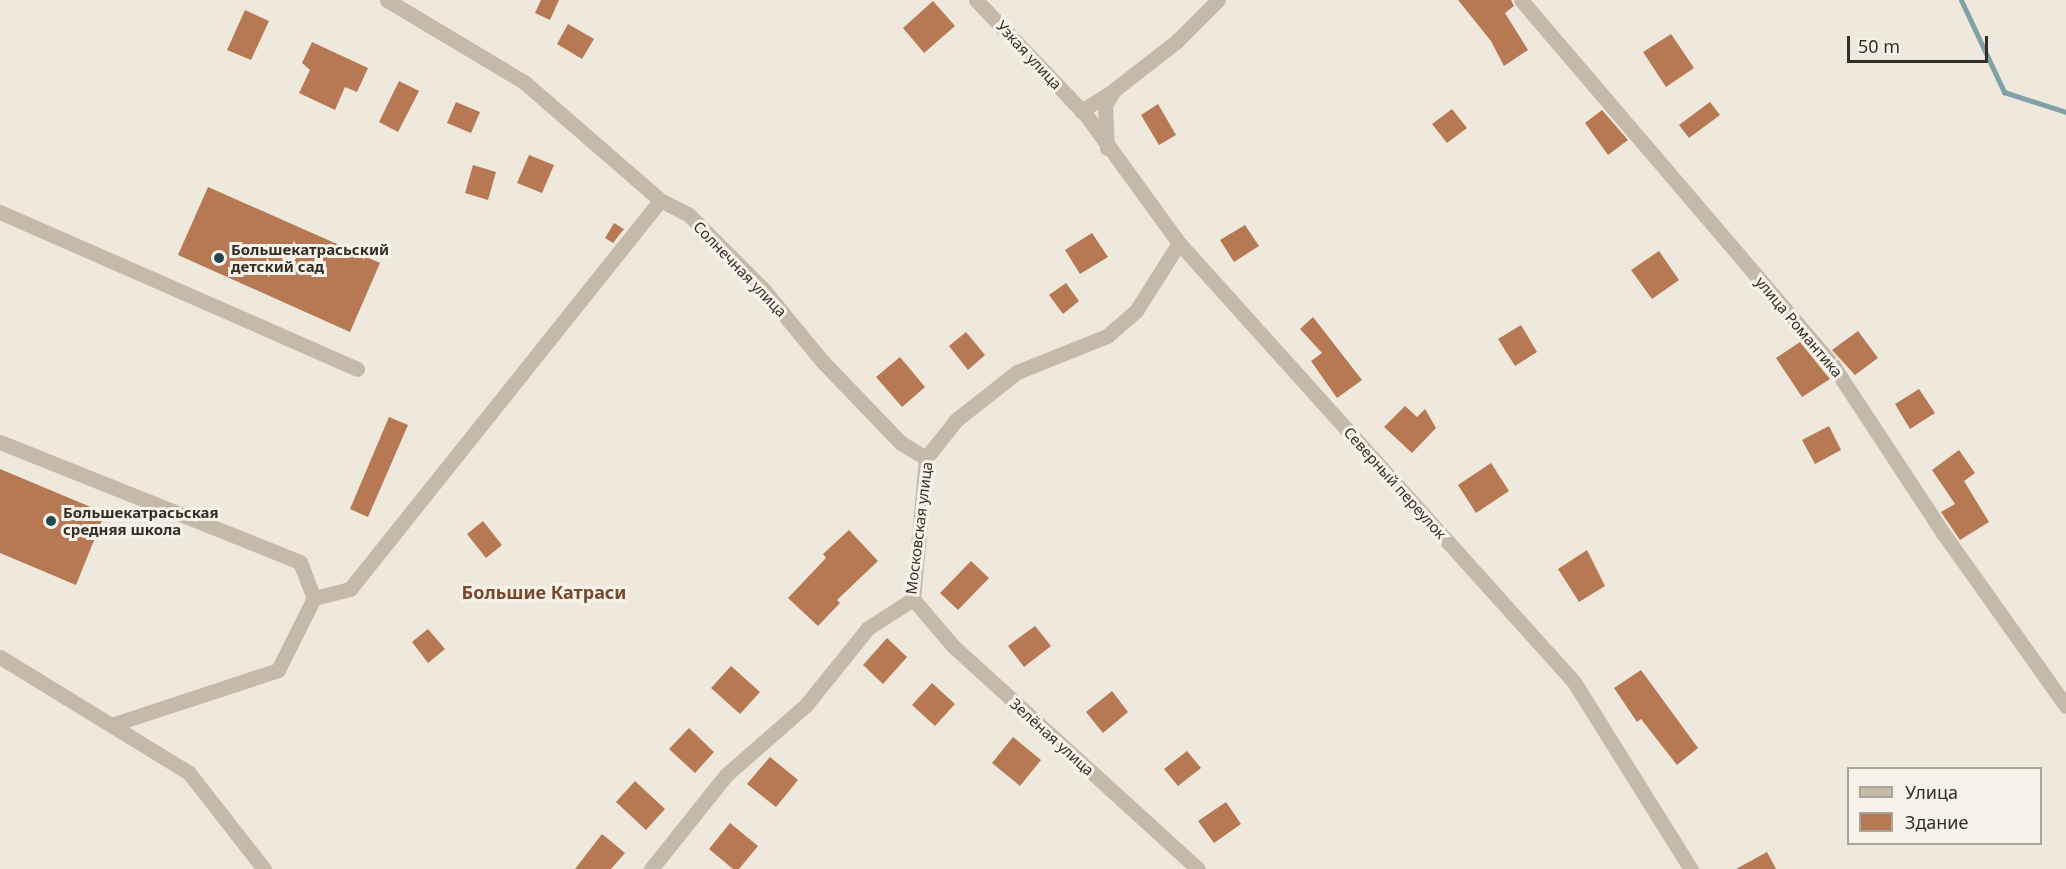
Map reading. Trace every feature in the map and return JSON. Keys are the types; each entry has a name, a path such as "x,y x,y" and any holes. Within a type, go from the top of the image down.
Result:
{"street":[{"name":"Солнечная улица","path":"387,0 524,82 660,200 688,214 763,289 823,362 901,443 926,458"},
{"name":"Узкая улица","path":"976,0 1081,111"},
{"path":"1081,111 1114,90 1177,42 1218,0"},
{"name":"улица Романтика","path":"1521,0 1834,367 1943,533 2066,706"},
{"path":"1107,148 1105,105 1114,90"},
{"name":"Северный переулок","path":"1081,111 1179,243 1574,682 1690,869"},
{"path":"314,598 350,589 660,200"},
{"path":"0,212 357,369"},
{"name":"Московская улица","path":"651,869 726,775 806,705 868,628 913,599 926,458 956,420 1017,372 1107,336 1136,311 1179,243"},
{"path":"0,442 300,562 314,598 278,670 111,724"},
{"name":"Зелёная улица","path":"913,599 953,646 1198,869"},
{"path":"0,657 189,773 264,869"}],"building":[{"path":"541,0 559,0 550,20 535,13"},
{"path":"1458,0 1511,0 1514,6 1505,13 1528,50 1504,66 1491,41"},
{"path":"933,1 955,26 924,53 903,28"},
{"path":"245,10 269,21 251,60 227,50"},
{"path":"568,24 594,39 582,59 557,44"},
{"path":"1671,34 1694,68 1666,87 1643,52"},
{"path":"312,42 368,68 357,92 345,87 335,110 299,93 310,70 302,63"},
{"path":"399,81 419,91 398,132 379,122"},
{"path":"456,102 480,112 471,133 447,123"},
{"path":"1710,102 1720,115 1689,138 1679,125"},
{"path":"1158,104 1176,135 1159,145 1141,115"},
{"path":"1452,109 1467,128 1447,143 1432,124"},
{"path":"1602,110 1628,140 1608,155 1585,123"},
{"path":"529,155 554,165 542,193 517,183"},
{"path":"473,165 496,172 488,200 465,193"},
{"path":"208,187 380,263 350,332 178,255"},
{"path":"614,223 624,229 613,243 605,238"},
{"path":"1245,225 1259,246 1234,262 1220,240"},
{"path":"1092,233 1108,257 1080,274 1065,250"},
{"path":"1659,251 1679,280 1652,299 1631,270"},
{"path":"1066,283 1079,301 1063,314 1049,295"},
{"path":"1313,317 1362,380 1337,398 1311,361 1322,353 1300,329"},
{"path":"1521,325 1537,352 1515,366 1498,339"},
{"path":"1858,331 1878,358 1855,375 1832,350"},
{"path":"966,332 985,355 968,370 949,346"},
{"path":"1800,342 1830,379 1802,397 1776,358"},
{"path":"900,357 925,387 902,407 876,377"},
{"path":"1919,389 1935,413 1910,429 1895,404"},
{"path":"1405,406 1417,417 1425,409 1436,428 1412,453 1384,427"},
{"path":"389,417 408,425 368,517 350,509"},
{"path":"1829,426 1841,450 1815,464 1802,440"},
{"path":"1959,450 1975,473 1964,481 1989,522 1960,540 1941,512 1955,504 1932,470"},
{"path":"1491,463 1509,491 1476,513 1458,485"},
{"name":"Большекатрасьская средняя школа","path":"0,469 105,513 76,585 0,553"},
{"path":"483,521 502,545 486,558 467,534"},
{"path":"849,530 878,561 837,600 840,603 818,626 788,598 826,558 823,554"},
{"path":"1587,550 1605,586 1579,602 1558,569"},
{"path":"971,561 989,578 958,610 940,593"},
{"path":"1035,626 1051,646 1024,667 1008,646"},
{"path":"428,629 445,649 428,663 412,642"},
{"path":"887,638 907,657 883,684 863,665"},
{"path":"731,666 760,692 740,714 711,688"},
{"path":"1641,670 1698,748 1677,765 1641,719 1637,722 1614,688"},
{"path":"932,683 955,704 935,726 912,705"},
{"path":"1112,691 1128,712 1103,733 1086,712"},
{"path":"689,728 714,752 695,773 669,749"},
{"path":"1013,737 1041,760 1020,786 992,763"},
{"path":"1187,751 1201,768 1178,786 1164,769"},
{"path":"770,757 798,780 776,807 747,784"},
{"path":"635,781 665,809 646,830 616,802"},
{"path":"1226,802 1241,824 1214,843 1198,821"},
{"path":"730,823 758,846 739,869 733,869 709,849"},
{"path":"602,834 625,853 611,869 575,869"},
{"path":"1767,852 1776,869 1736,869"}],"waterway":[{"path":"1961,0 2004,92 2066,112"}],"place":[{"name":"Большекатрасьский детский сад","path":"219,258"},
{"name":"Большекатрасьская средняя школа","path":"51,521"}],"district":[{"name":"Большие Катраси","path":"544,592"}]}
